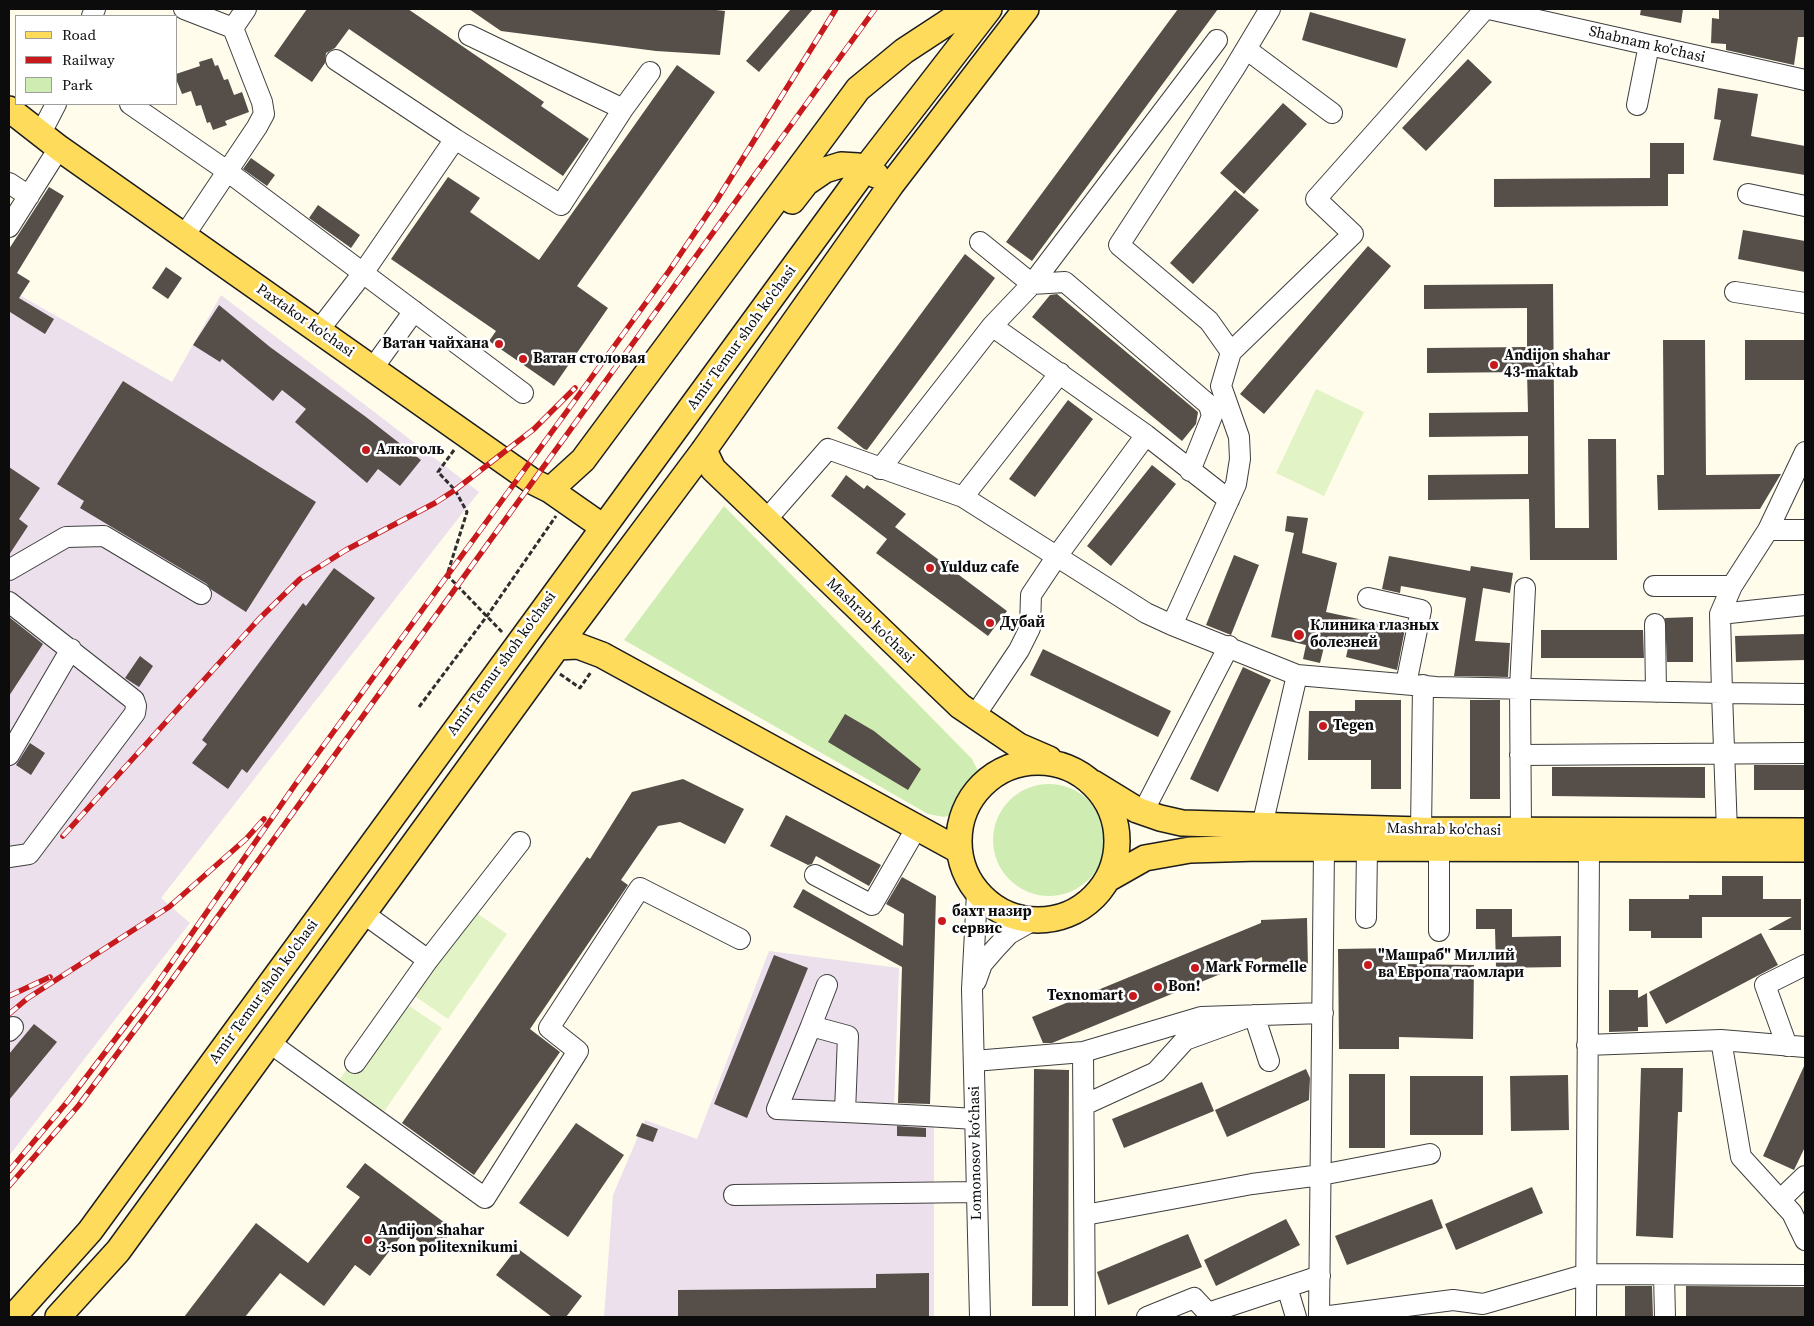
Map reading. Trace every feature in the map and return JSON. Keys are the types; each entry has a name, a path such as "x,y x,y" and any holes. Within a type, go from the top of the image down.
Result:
{"main road":[{"path":"558,495 858,89 904,51 968,9"},
{"name":"Amir Temur shoh ko'chasi","path":"12,1317 90,1231 515,646 866,168 989,9"},
{"path":"58,1317 118,1251 551,655 704,450 891,185 1026,9"},
{"name":"Paxtakor ko'chasi","path":"9,109 184,236 532,481 558,495 603,528"},
{"path":"558,495 586,478 806,183 825,170 841,165 866,168 891,185"},
{"name":"Mashrab ko'chasi","path":"704,450 708,462 713,469 936,685 974,717 1019,746 1078,772 1093,783 1143,812 1160,818 1182,822 1262,826 1421,830 1805,831"},
{"path":"551,655 578,646 602,654 958,850"},
{"name":"Mashrab ko'chasi","path":"1060,764 1034,761 1009,766 986,780 970,799 960,824 958,850 964,873 977,893 999,910 1011,916 1032,921 1054,919 1076,911 1095,898 1108,879 1117,854 1117,828 1109,804 1093,783"},
{"name":"Mashrab ko'chasi","path":"1108,879 1145,858 1190,850 1805,850"}],"street":[{"path":"184,9 233,28 262,102 264,114 184,236"},
{"path":"233,28 246,9"},
{"path":"1231,352 1209,321 1119,245 1270,9"},
{"path":"1172,625 1236,484 1240,459 1239,437 1221,386 1231,352 1353,234 1316,199 1485,9"},
{"name":"Shabnam ko'chasi","path":"1489,9 1805,80"},
{"path":"469,35 623,109"},
{"path":"880,469 992,326 1032,284 1217,40"},
{"path":"1637,105 1649,45"},
{"path":"1246,49 1332,113"},
{"path":"336,60 455,139 561,205 623,109 650,72"},
{"path":"9,226 29,196 50,140 56,105"},
{"path":"131,105 227,172 523,393"},
{"path":"319,330 363,273 455,139"},
{"path":"9,183 29,196"},
{"path":"1748,194 1805,206"},
{"path":"980,242 1032,284 1065,282 1209,405 1212,416 1190,471"},
{"path":"1735,292 1805,303"},
{"path":"372,368 414,311"},
{"path":"992,326 1146,435 1229,500"},
{"path":"963,497 1060,373"},
{"path":"974,717 1019,650 1030,628 1030,596 1056,556 1146,435"},
{"path":"766,520 828,449 963,497 1146,612 1172,625 1229,646 1298,675 1415,685 1805,694"},
{"path":"1727,832 1720,614 1732,586 1768,530 1804,458"},
{"path":"1768,530 1805,530"},
{"path":"9,570 66,537 104,536 202,594"},
{"path":"1654,586 1732,586"},
{"path":"1521,831 1520,688 1525,588"},
{"path":"1368,598 1421,610 1415,685 1421,830"},
{"path":"9,602 134,700 135,712 28,854 9,856"},
{"path":"1720,614 1805,605"},
{"path":"1655,624 1656,692"},
{"path":"1143,812 1229,646"},
{"path":"9,755 71,649"},
{"path":"1262,826 1298,675"},
{"path":"1520,755 1805,753"},
{"path":"815,874 872,906 916,827"},
{"path":"355,1063 428,960 520,842"},
{"path":"1324,849 1321,1317 1453,1300 1482,1304 1586,1274 1805,1275"},
{"path":"1366,918 1367,849"},
{"path":"1439,849 1439,931"},
{"path":"1586,1317 1588,850"},
{"path":"270,1042 484,1198 578,1052 549,1028 640,888 740,939"},
{"name":"Lomonosov koʻchasi","path":"977,893 972,990 980,1317"},
{"path":"363,913 428,960"},
{"path":"972,990 982,964 995,948 1009,934 1032,921"},
{"path":"1796,1046 1765,985 1805,965"},
{"path":"827,985 777,1109 975,1119"},
{"path":"974,1061 1084,1052 1202,1017 1323,1013"},
{"path":"1254,1015 1269,1061"},
{"path":"1084,1105 1156,1072 1185,1040 1254,1015"},
{"path":"811,1026 848,1036 845,1112"},
{"path":"1587,1045 1721,1040 1796,1046"},
{"path":"1721,1040 1741,1157 1792,1213 1805,1240"},
{"path":"1084,1052 1085,1317"},
{"path":"1085,1215 1252,1184 1321,1175 1430,1154"},
{"path":"1780,1200 1805,1176"},
{"path":"734,1194 977,1192"},
{"path":"1664,1275 1665,1317"},
{"path":"1147,1317 1194,1298 1208,1313 1320,1276"},
{"path":"1287,1287 1296,1317"}],"path":[{"path":"466,433 438,472 455,490 467,512 447,575 515,646"},
{"path":"420,707 487,616 558,495"},
{"path":"551,655 580,688 602,654"}],"shaded area":[{"path":"9,289 172,382 221,295 479,492 161,898 190,923 9,1156"},
{"path":"769,951 899,968 894,1108 934,1110 934,1317 604,1317 613,1195 645,1120 697,1139"}],"green space":[{"path":"1316,389 1364,412 1324,496 1276,473"},
{"path":"724,506 972,759 978,771 979,783 975,796 956,814 944,817 928,814 624,640"},
{"path":"1049,784 1070,788 1089,800 1101,819 1105,840 1101,861 1089,880 1070,892 1049,896 1028,892 1009,880 997,861 993,840 997,819 1009,800 1028,788"},
{"path":"462,903 507,934 448,1019 403,988"},
{"path":"396,997 442,1028 383,1113 338,1082"}],"building":[{"path":"307,9 408,9 544,102 541,106 589,139 563,176 349,29 335,48 326,53 325,63 312,82 274,56"},
{"path":"469,9 707,9 725,11 720,55 656,51 501,31"},
{"path":"791,9 813,9 759,72 746,61"},
{"path":"1178,9 1218,9 1032,261 1006,242"},
{"path":"1641,9 1683,9 1681,23 1640,15"},
{"path":"1719,9 1805,9 1805,37 1798,37 1794,65 1726,50 1726,44 1711,43 1712,18 1719,19"},
{"path":"1310,12 1406,39 1397,68 1302,40"},
{"path":"212,58 215,66 218,65 224,80 228,79 234,95 242,92 249,112 225,121 227,125 213,130 210,122 207,123 201,105 196,106 191,91 182,94 178,84 178,73 200,66 199,62"},
{"path":"1468,59 1492,82 1426,151 1402,128"},
{"path":"677,65 715,92 577,286 608,308 554,386 489,341 496,331 391,259 448,177 480,198 470,212 539,260"},
{"path":"1718,88 1758,94 1751,136 1805,146 1805,175 1713,160 1721,120 1714,119"},
{"path":"1283,103 1307,124 1244,194 1220,173"},
{"path":"1650,143 1684,143 1684,174 1668,174 1668,206 1494,207 1494,179 1650,178"},
{"path":"251,158 275,175 267,186 243,169"},
{"path":"49,187 64,196 17,273 30,281 19,298 54,319 45,334 10,312 9,315 9,249"},
{"path":"1235,190 1259,210 1193,284 1170,263"},
{"path":"318,205 360,235 351,248 309,218"},
{"path":"1743,230 1805,241 1805,272 1738,259"},
{"path":"1368,246 1391,266 1264,414 1240,394"},
{"path":"965,254 995,278 867,450 864,449 837,428"},
{"path":"166,267 182,278 168,299 152,288"},
{"path":"1553,284 1555,528 1589,528 1588,439 1616,439 1617,560 1530,560 1529,499 1428,500 1428,475 1528,474 1528,436 1429,437 1429,413 1528,412 1527,372 1427,373 1427,348 1527,347 1527,308 1424,309 1424,285"},
{"path":"1057,294 1198,412 1196,424 1182,441 1032,317 1050,295"},
{"path":"219,305 270,347 421,460 400,486 378,469 367,483 295,422 306,409 282,390 273,401 222,359 220,362 193,345"},
{"path":"1663,340 1705,340 1706,475 1781,474 1760,509 1658,510 1657,475 1664,475"},
{"path":"1745,340 1805,340 1805,380 1745,380"},
{"path":"123,381 316,502 246,612 212,590 207,584 80,508 84,501 57,484"},
{"path":"1068,400 1093,419 1035,497 1009,479"},
{"path":"1152,465 1176,484 1111,566 1087,546"},
{"path":"9,467 40,488 19,519 28,526 9,555"},
{"path":"846,475 864,489 867,485 906,514 895,527 1007,611 988,636 876,553 887,539 831,496"},
{"path":"1287,516 1308,518 1302,553 1337,563 1326,612 1405,629 1397,670 1346,657 1348,648 1325,643 1320,663 1303,659 1306,645 1271,637 1294,533 1285,531"},
{"path":"1234,555 1259,565 1231,635 1206,625"},
{"path":"1389,556 1470,571 1471,566 1513,573 1510,593 1483,588 1475,641 1510,643 1508,677 1454,676 1466,598 1401,586 1400,593 1382,589"},
{"path":"334,568 375,598 247,773 242,769 228,789 192,763 207,744 202,740 303,603 306,606"},
{"path":"9,617 43,644 9,696"},
{"path":"1693,617 1693,662 1667,662 1665,618"},
{"path":"1541,630 1643,630 1644,658 1541,658"},
{"path":"1805,634 1805,660 1736,662 1735,636"},
{"path":"1043,649 1171,711 1158,737 1030,675"},
{"path":"140,656 153,666 139,687 125,678"},
{"path":"1243,667 1271,680 1218,792 1190,779"},
{"path":"1355,700 1401,700 1401,789 1371,789 1371,760 1308,760 1309,711 1355,711"},
{"path":"1470,700 1500,700 1500,799 1470,799"},
{"path":"845,714 874,731 921,769 908,790 828,742"},
{"path":"30,743 45,753 31,775 16,765"},
{"path":"1754,765 1805,765 1805,790 1754,790"},
{"path":"1552,767 1705,767 1705,798 1552,796"},
{"path":"683,779 744,809 725,844 680,822 658,826 621,880 628,885 530,1029 560,1052 474,1175 402,1123 587,857 590,859 632,792"},
{"path":"786,815 881,865 869,886 816,856 812,864 808,865 770,846"},
{"path":"1722,876 1763,876 1763,899 1801,899 1801,930 1768,930 1792,917 1702,917 1702,938 1651,938 1651,931 1629,931 1629,899 1689,899 1689,895 1722,895"},
{"path":"902,877 936,896 930,1104 898,1103 902,967 793,907 803,889 903,946 904,914 886,904"},
{"path":"1476,909 1512,909 1512,937 1561,936 1561,967 1496,968 1495,929 1476,929"},
{"path":"1307,918 1308,968 1263,970 1262,957 1052,1043 1043,1043 1032,1017 1261,923 1261,920"},
{"path":"1761,933 1778,965 1666,1024 1649,992"},
{"path":"1398,948 1398,964 1474,965 1473,1039 1399,1037 1399,1049 1339,1049 1338,949"},
{"path":"774,955 808,968 747,1118 714,1104"},
{"path":"1609,990 1638,990 1638,998 1647,993 1648,1027 1638,1027 1638,1031 1609,1032"},
{"path":"34,1024 57,1042 9,1100 9,1054"},
{"path":"1805,1064 1805,1147 1794,1170 1763,1156"},
{"path":"1641,1068 1683,1068 1682,1112 1678,1112 1673,1238 1636,1236"},
{"path":"1034,1069 1069,1070 1068,1306 1032,1306"},
{"path":"1306,1069 1310,1078 1309,1100 1227,1137 1215,1110"},
{"path":"1349,1074 1385,1074 1385,1148 1349,1148"},
{"path":"1568,1075 1569,1130 1511,1131 1510,1076"},
{"path":"1410,1076 1483,1076 1483,1135 1410,1135"},
{"path":"1202,1082 1214,1111 1124,1148 1112,1119"},
{"path":"576,1123 624,1155 568,1237 519,1203"},
{"path":"642,1123 658,1129 653,1142 636,1136"},
{"path":"897,1126 926,1128 926,1137 897,1136"},
{"path":"365,1163 453,1229 435,1254 405,1231 370,1276 355,1265 324,1306 280,1273 245,1317 184,1317 256,1223 308,1263 360,1197 346,1187"},
{"path":"1532,1187 1543,1213 1456,1250 1445,1224"},
{"path":"1432,1199 1443,1228 1347,1265 1335,1236"},
{"path":"1286,1219 1300,1245 1216,1286 1204,1260"},
{"path":"1188,1234 1202,1267 1108,1305 1097,1272"},
{"path":"517,1248 582,1296 566,1317 552,1317 496,1275"},
{"path":"929,1273 929,1317 678,1317 678,1290 876,1288 876,1274"},
{"path":"1625,1286 1652,1286 1653,1317 1625,1317"},
{"path":"1686,1286 1805,1287 1805,1317 1686,1317"}],"railway":[{"path":"9,1171 68,1101 152,991 297,782 669,271 715,203 836,9"},
{"path":"9,1186 79,1105 161,995 875,9"},
{"path":"63,836 259,619 300,579 346,550 435,503 455,490 534,429 575,388"},
{"path":"9,1014 28,998 169,907 246,839 264,819"},
{"path":"9,996 50,977"}],"place":[{"name":"Ватан чайхана","path":"499,344"},
{"name":"Ватан столовая","path":"523,359"},
{"name":"Andijon shahar 43-maktab","path":"1494,365"},
{"name":"Алкоголь","path":"366,450"},
{"name":"Yulduz cafe","path":"930,568"},
{"name":"Дубай","path":"990,623"},
{"name":"Клиника глазных болезней","path":"1299,635"},
{"name":"Tegen","path":"1323,726"},
{"name":"бахт назир сервис","path":"942,921"},
{"name":"\"Машраб\" Миллий ва Европа таомлари","path":"1368,965"},
{"name":"Mark Formelle","path":"1195,968"},
{"name":"Bon!","path":"1158,987"},
{"name":"Texnomart","path":"1133,996"},
{"name":"Andijon shahar 3-son politexnikumi","path":"368,1240"}]}
